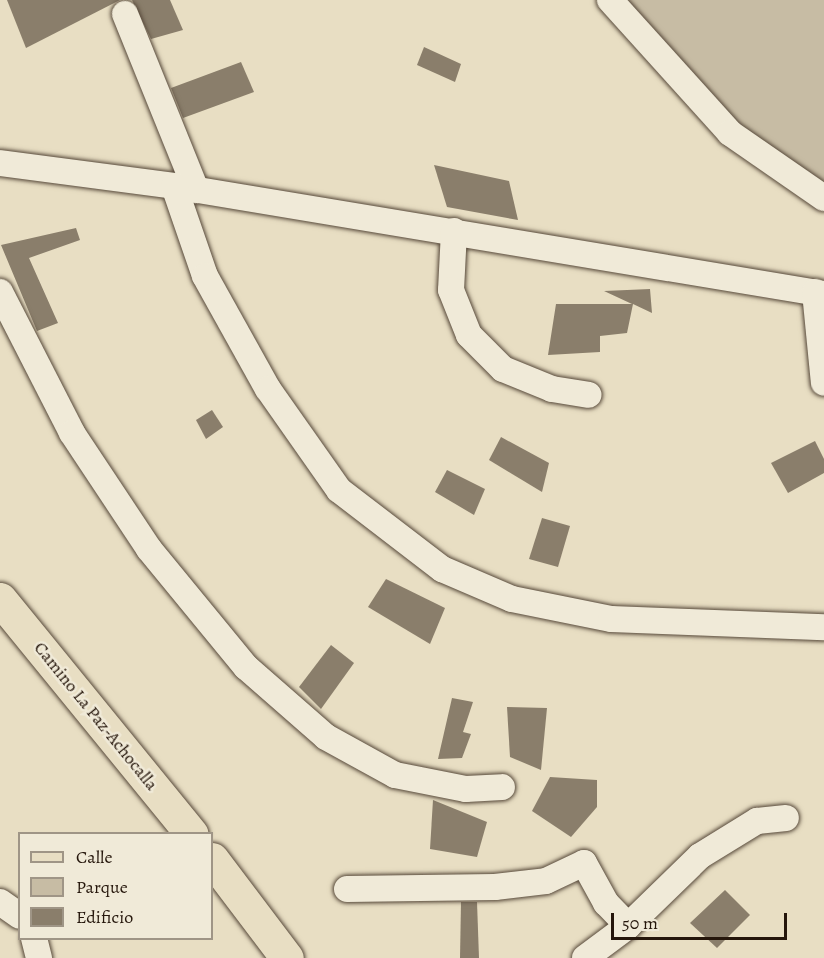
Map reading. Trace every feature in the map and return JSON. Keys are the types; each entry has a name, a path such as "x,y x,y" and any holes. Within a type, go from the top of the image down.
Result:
{"main road":[{"name":"Camino La Paz-Achocalla","path":"0,599 190,832"},
{"path":"213,860 286,958"}],"street":[{"path":"610,0 730,132 824,198"},
{"path":"125,14 185,188 205,276 268,389 339,490 442,569 512,599 611,619 824,627"},
{"path":"0,163 185,188 819,293 824,383"},
{"path":"454,231 450,290 469,335 503,369 552,389 590,395"},
{"path":"0,292 72,433 149,549 246,667 326,737 394,776 466,789 502,787"},
{"path":"585,958 628,926 700,856 757,821 786,818"},
{"path":"347,889 495,887 546,880 584,863 606,903 628,926"},
{"path":"0,902 18,915"},
{"path":"33,940 39,958"}],"green space":[{"path":"610,0 824,0 824,198 730,133"}],"building":[{"path":"7,0 120,0 26,48"},
{"path":"132,0 170,0 183,30 151,39"},
{"path":"424,47 461,64 455,82 417,65"},
{"path":"241,62 254,92 183,118 171,88"},
{"path":"434,165 509,181 518,220 447,207"},
{"path":"76,228 80,240 29,258 58,323 37,331 1,245"},
{"path":"650,289 652,313 633,304 627,333 600,336 600,352 548,355 556,304 632,304 604,291"},
{"path":"212,410 223,427 206,439 196,420"},
{"path":"501,437 549,463 542,492 489,460"},
{"path":"815,441 824,459 824,473 788,493 771,463"},
{"path":"447,470 485,489 474,515 435,492"},
{"path":"542,518 570,526 558,567 529,559"},
{"path":"386,579 445,608 430,644 368,607"},
{"path":"331,645 354,663 321,709 299,687"},
{"path":"452,698 473,702 463,732 471,734 462,758 438,759"},
{"path":"507,707 547,708 541,770 510,757"},
{"path":"550,777 597,780 597,807 571,837 532,811"},
{"path":"433,800 487,822 477,857 430,849"},
{"path":"725,890 750,915 717,948 690,923"},
{"path":"461,902 477,902 479,958 460,958"}]}
